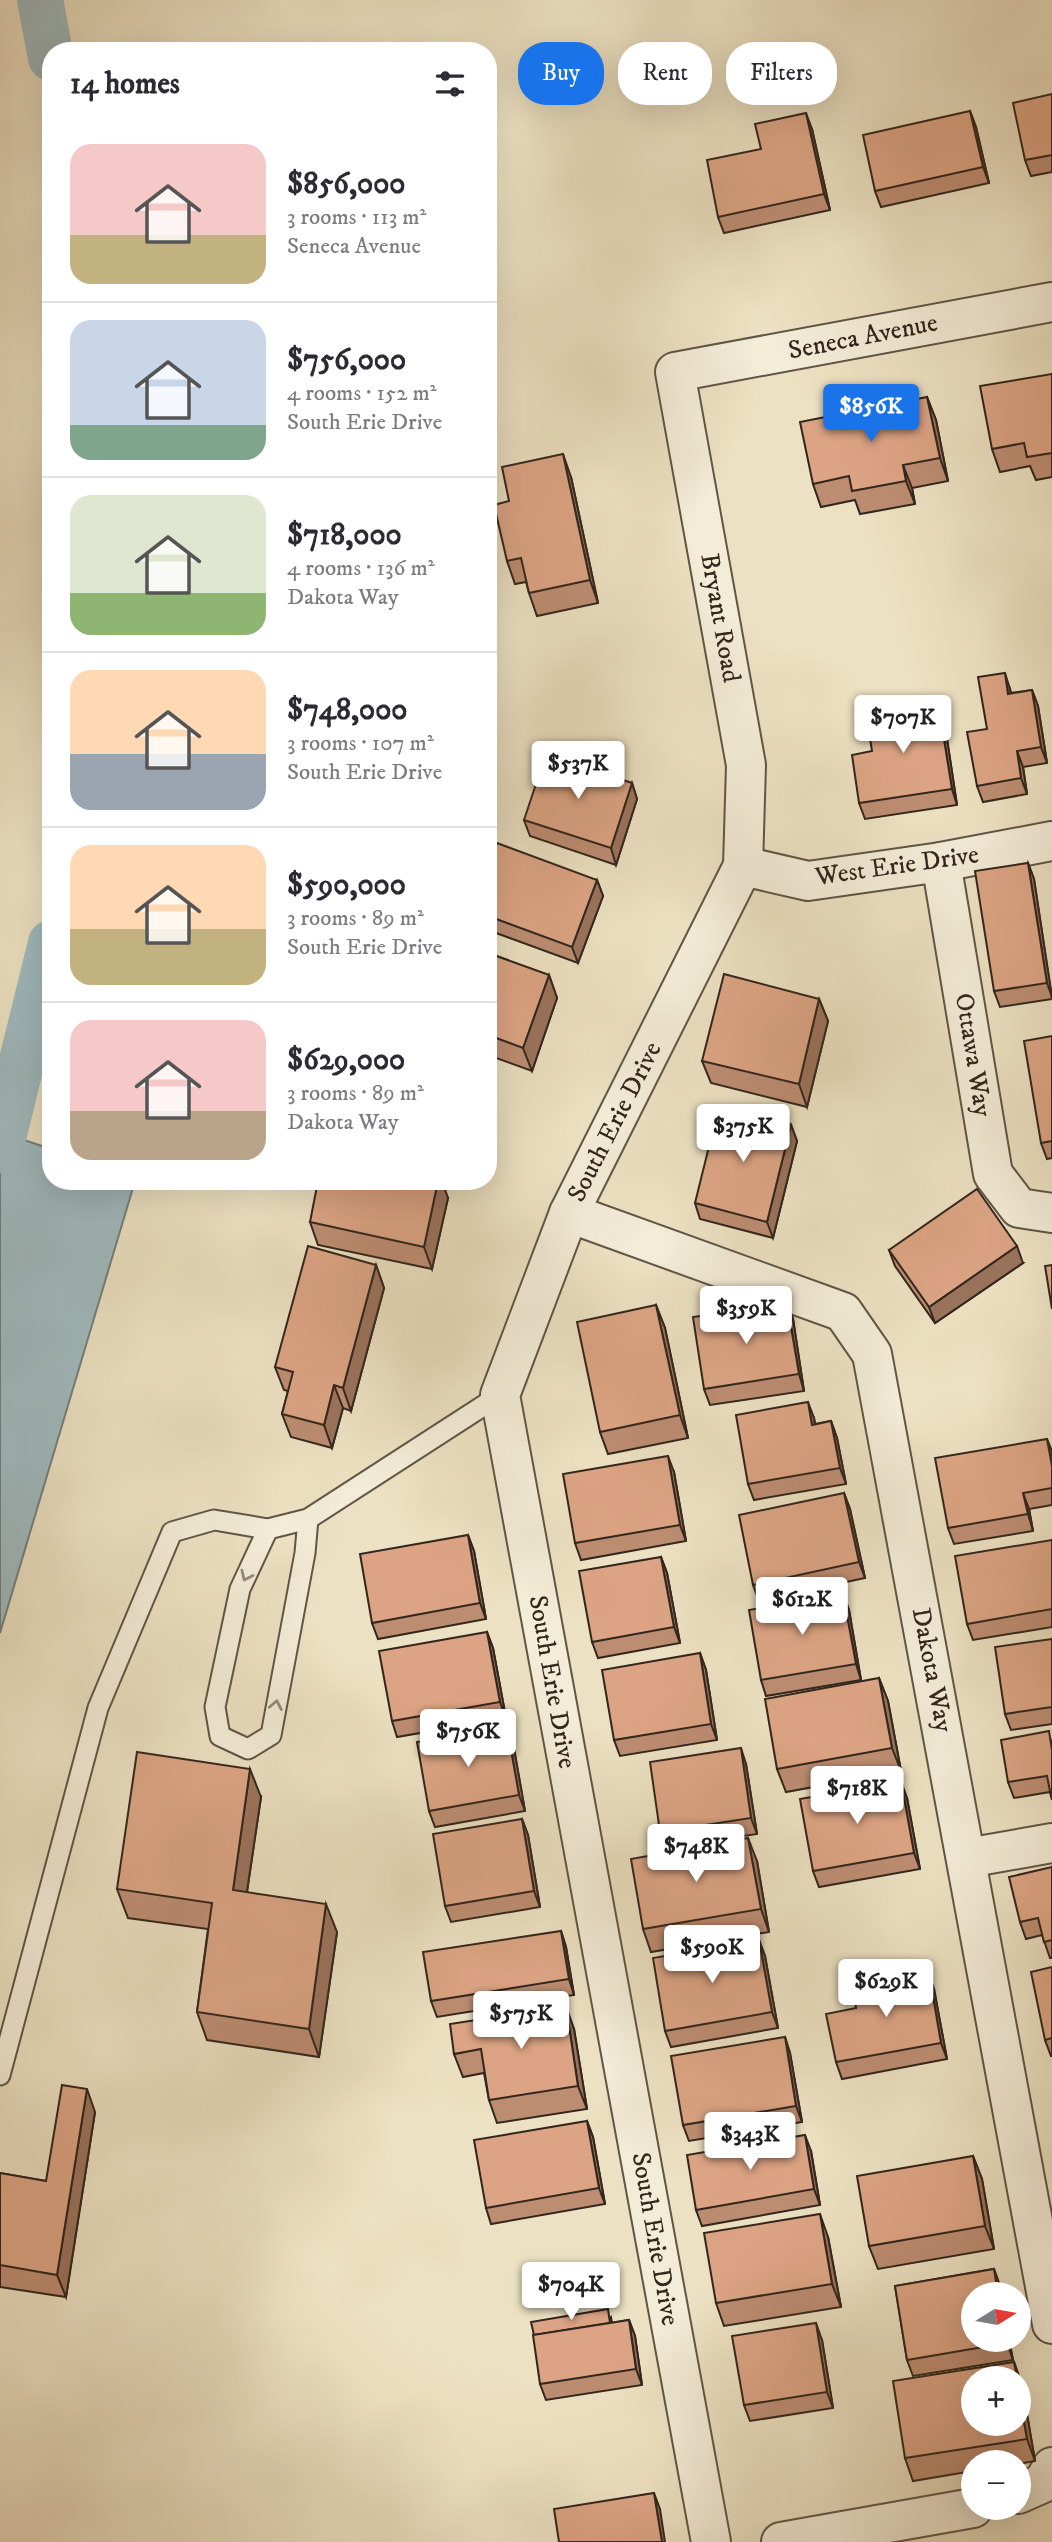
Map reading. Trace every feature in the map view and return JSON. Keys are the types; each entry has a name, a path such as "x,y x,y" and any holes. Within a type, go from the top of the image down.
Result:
{"street":[{"name":"Seneca Avenue","path":"675,372 1052,302"},
{"name":"Bryant Road","path":"675,372 746,765 743,866"},
{"name":"West Erie Drive","path":"743,866 808,881 941,862 1052,841"},
{"name":"Ottawa Way","path":"941,862 993,1174 1019,1208 1052,1213"},
{"name":"South Erie Drive","path":"711,2542 500,1395 569,1213 743,866"},
{"name":"Dakota Way","path":"569,1213 843,1312 872,1354 1052,2323"},
{"path":"967,1858 1052,1843"},
{"path":"1031,2488 1043,2483 1052,2467"},
{"path":"781,2542 961,2510"}],"lane":[{"path":"0,2076 98,1708 172,1532 214,1520 268,1529 308,1519 500,1395"},
{"path":"268,1529 240,1589 215,1707 220,1736 248,1749 271,1735 305,1553 308,1519"}],"water":[{"path":"0,1132 42,1146 42,1190 132,1190 0,1633"}],"building":[{"path":"1052,94 1052,155 1025,160 1013,103"},
{"path":"970,111 983,167 875,191 863,135"},
{"path":"806,113 824,194 718,217 707,160 761,149 755,124"},
{"path":"1052,374 1052,453 1027,457 1024,443 992,449 980,386"},
{"path":"927,397 940,458 903,465 906,481 852,491 849,476 813,484 800,422"},
{"path":"563,454 590,580 529,593 521,558 507,561 497,518 497,504 509,501 502,467"},
{"path":"1005,673 1008,694 1032,690 1041,747 1017,751 1021,778 977,786 967,732 987,729 978,677"},
{"path":"938,702 952,789 859,803 852,755 872,751 866,713"},
{"path":"546,754 632,783 611,848 524,820"},
{"path":"497,843 597,880 572,947 497,919"},
{"path":"1028,863 1047,983 994,991 975,871"},
{"path":"497,956 549,975 523,1048 497,1038"},
{"path":"724,974 819,999 799,1084 702,1061"},
{"path":"1052,1036 1052,1141 1041,1143 1024,1041"},
{"path":"719,1106 791,1125 767,1222 695,1203"},
{"path":"977,1189 1017,1246 929,1307 889,1250"},
{"path":"316,1190 436,1190 424,1247 310,1222"},
{"path":"308,1246 376,1265 343,1388 334,1385 324,1425 282,1414 293,1372 275,1367"},
{"path":"1052,1265 1052,1309 1045,1266"},
{"path":"787,1303 799,1374 704,1389 693,1317"},
{"path":"656,1305 680,1415 600,1432 577,1322"},
{"path":"808,1402 812,1425 831,1421 840,1468 748,1484 736,1415"},
{"path":"1047,1439 1052,1466 1052,1488 1023,1493 1028,1514 948,1528 935,1458"},
{"path":"668,1456 680,1525 575,1543 563,1474"},
{"path":"844,1493 859,1562 753,1585 739,1515"},
{"path":"468,1535 480,1603 372,1623 360,1554"},
{"path":"1052,1540 1052,1609 967,1624 955,1556"},
{"path":"661,1557 674,1627 592,1642 579,1571"},
{"path":"843,1594 856,1664 761,1680 749,1610"},
{"path":"487,1632 500,1702 392,1721 379,1651"},
{"path":"1052,1639 1052,1707 1005,1714 995,1647"},
{"path":"700,1653 711,1724 614,1740 602,1670"},
{"path":"879,1678 892,1748 777,1769 765,1699"},
{"path":"507,1727 519,1795 429,1811 417,1742"},
{"path":"1049,1731 1052,1750 1052,1795 1047,1776 1008,1782 1001,1740"},
{"path":"741,1748 751,1818 660,1832 650,1762"},
{"path":"137,1752 250,1769 233,1890 326,1904 309,2029 197,2012 212,1903 117,1889"},
{"path":"901,1781 914,1853 813,1871 800,1799"},
{"path":"522,1819 534,1891 445,1906 433,1834"},
{"path":"748,1838 761,1909 643,1929 631,1859"},
{"path":"1052,1867 1052,1940 1044,1942 1038,1918 1020,1922 1009,1877"},
{"path":"561,1931 569,1979 431,2001 423,1952"},
{"path":"759,1940 772,2012 665,2031 653,1958"},
{"path":"1052,1967 1052,2038 1045,2040 1031,1972"},
{"path":"929,1973 941,2043 836,2062 826,2014 856,2008 853,1987"},
{"path":"566,2006 578,2086 489,2100 481,2049 454,2054 450,2024"},
{"path":"785,2037 796,2106 683,2125 671,2056"},
{"path":"62,2085 87,2089 57,2275 0,2265 0,2173 46,2181"},
{"path":"587,2121 599,2188 486,2208 474,2140"},
{"path":"805,2135 814,2189 696,2210 687,2155"},
{"path":"973,2156 985,2226 869,2246 857,2176"},
{"path":"820,2214 832,2284 716,2303 704,2233"},
{"path":"994,2269 996,2282 961,2282 961,2351 907,2360 895,2286"},
{"path":"608,2309 610,2323 534,2335 531,2322"},
{"path":"629,2320 636,2369 540,2384 533,2335"},
{"path":"816,2323 827,2392 744,2405 732,2336"},
{"path":"1014,2362 1015,2366 989,2366"},
{"path":"961,2370 961,2436 1026,2436 1027,2439 905,2458 893,2381"},
{"path":"654,2493 662,2542 559,2542 554,2509"}],"waterway":[{"path":"40,0 48,42"},
{"path":"0,1150 42,980"}]}
